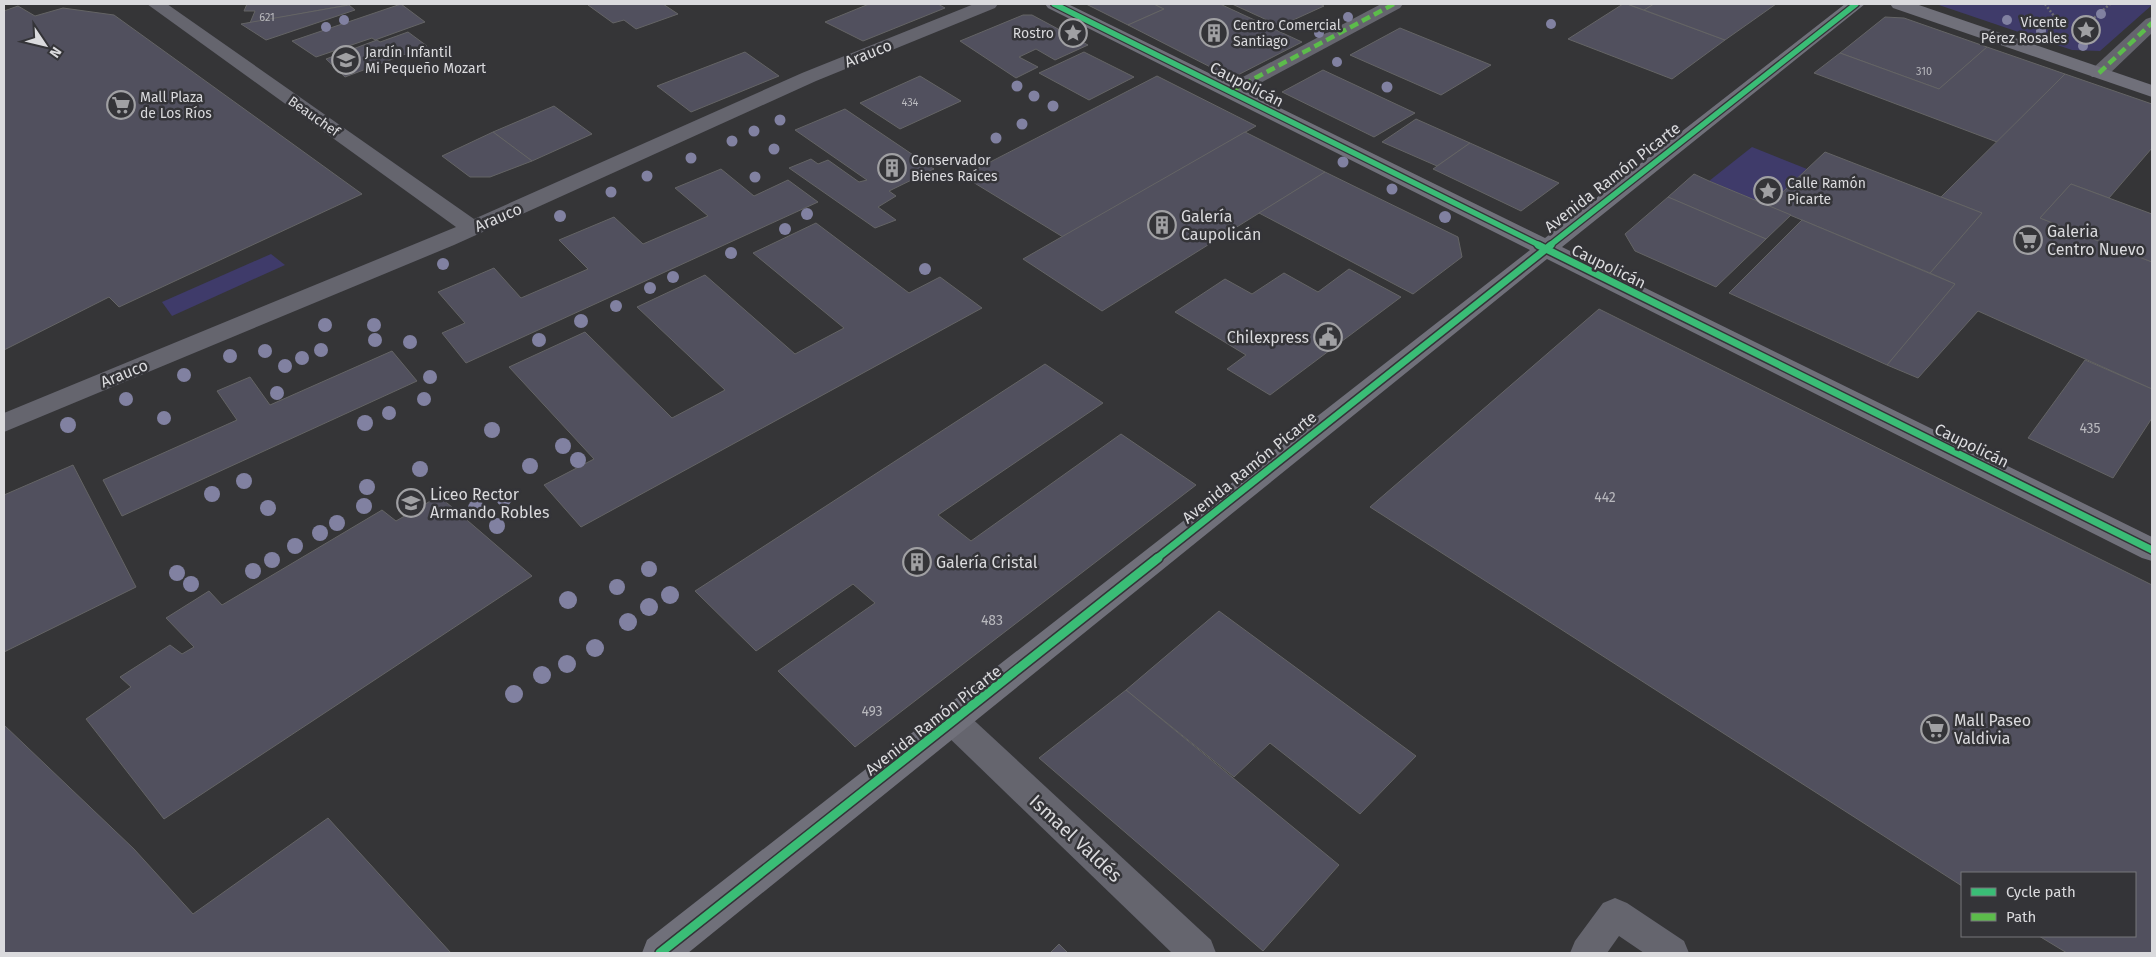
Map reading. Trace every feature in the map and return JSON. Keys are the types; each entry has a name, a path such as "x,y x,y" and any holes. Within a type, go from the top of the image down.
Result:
{"street":[{"name":"Beauchef","path":"156,4 472,228"},
{"name":"Arauco","path":"4,424 472,228 809,77 989,4"},
{"name":"Caupolicán","path":"1054,4 2152,550"},
{"path":"1230,91 1394,4"},
{"name":"Avenida Ramón Picarte","path":"660,953 954,722 1543,248 1856,4"},
{"path":"1900,4 2152,91"},
{"path":"2099,73 2152,23"},
{"name":"Ismael Valdés","path":"954,722 1198,953"}],"lane":[{"path":"1588,953 1615,914 1672,953"}],"shaded area":[{"path":"1936,4 2152,5 2100,51 2072,50"},
{"path":"1752,147 1807,169 1768,206 1709,181"},
{"path":"271,254 285,265 172,316 162,302"}],"building":[{"path":"247,4 353,4 250,23 255,11 244,11"},
{"path":"401,4 425,22 375,40 372,38 316,57 292,41"},
{"path":"663,4 678,14 636,29 624,20 613,23 588,5"},
{"path":"869,4 938,4 945,8 863,41 825,22"},
{"path":"1086,4 1154,4 1164,9 1128,25"},
{"name":"Centro Comercial Santiago","path":"1154,4 1220,4 1302,42 1232,78 1128,25 1164,9"},
{"path":"1232,4 1320,4 1324,6 1280,26"},
{"path":"1623,4 1725,40 1672,79 1568,39"},
{"path":"1627,4 1654,4 1644,10"},
{"path":"1654,4 1776,4 1725,40 1644,10"},
{"path":"349,5 355,10 266,40 241,24"},
{"name":"Mall Plaza de Los Ríos","path":"18,6 35,16 63,8 114,15 362,194 119,307 109,297 4,350 4,11"},
{"path":"1023,15 1032,15 1088,45 1055,60 1036,49 1019,57 1038,67 1016,78 960,41"},
{"path":"1885,17 1904,18 1987,47 1939,89 1840,53"},
{"path":"1400,28 1491,65 1441,95 1350,55"},
{"path":"408,32 427,46 345,77 326,59 377,40 380,42"},
{"path":"1987,47 2065,74 1997,142 1814,73 1840,53 1939,89"},
{"path":"745,52 779,76 691,112 657,86"},
{"path":"1084,52 1134,77 1089,100 1039,73"},
{"path":"1323,70 1415,113 1374,137 1282,92"},
{"name":"Galeria Centro Nuevo","path":"2065,74 2152,104 2152,148 2109,198 2071,184 2040,218 2152,262 2152,389 1978,311 1918,378 1887,365 1955,284 1930,273 1982,213 1941,197"},
{"path":"920,76 961,101 900,129 860,103"},
{"path":"1157,76 1256,126 1063,237 963,176"},
{"path":"554,106 592,134 532,161 493,132"},
{"name":"Conservador Bienes Raíces","path":"845,109 934,169 889,191 896,196 878,207 896,220 875,228 789,168 811,159 818,164 828,160 859,182 867,180 795,130"},
{"path":"1416,119 1470,143 1437,166 1382,142"},
{"path":"493,132 532,161 490,177 470,177 442,156"},
{"name":"Galería Caupolicán","path":"1245,132 1325,172 1102,311 1023,259"},
{"path":"1470,143 1559,183 1521,211 1433,169"},
{"path":"1825,152 1982,213 1930,273 1768,206"},
{"path":"721,169 754,196 788,180 818,202 466,363 442,333 465,323 438,292 494,268 521,298 588,269 559,240 614,217 643,244 708,216 675,188"},
{"path":"1325,172 1458,237 1462,257 1413,294 1259,213"},
{"path":"1694,174 1791,215 1766,239 1668,197"},
{"path":"2071,184 2152,214 2152,262 2040,218"},
{"path":"1668,197 1766,239 1716,287 1635,251 1625,234"},
{"path":"1802,220 1955,284 1887,365 1729,293"},
{"path":"816,223 909,293 940,277 982,308 581,527 544,485 594,459 509,367 585,332 672,418 725,390 637,307 705,275 795,354 844,328 753,253"},
{"path":"1349,269 1401,297 1270,395 1227,369 1246,355 1175,312 1225,279 1252,294 1284,273 1318,292"},
{"name":"Mall Paseo Valdivia","path":"1599,309 2152,585 2152,953 2067,953 2041,937 2136,937 2136,872 1961,872 1961,885 1370,507"},
{"path":"392,351 417,381 122,516 103,480 237,420 217,391 250,377 270,405"},
{"path":"2085,360 2152,389 2152,418 2113,478 2028,438"},
{"name":"Galería Cristal","path":"1045,364 1103,403 938,515 971,541 1121,434 1196,485 855,747 778,671 875,603 853,584 756,651 695,591"},
{"path":"73,465 136,587 4,652 4,495"},
{"path":"439,496 532,576 164,819 86,719 131,687 120,677 170,645 182,654 194,647 166,618 209,591 222,605 382,510 396,521"},
{"path":"1219,611 1416,756 1360,814 1270,743 1234,777 1126,690"},
{"path":"1126,690 1339,865 1263,951 1039,758"},
{"path":"4,725 134,849 193,914 328,818 451,953 4,953"},
{"path":"1059,944 1068,953 1050,953"}],"marked path":[{"path":"1231,91 1394,4"},
{"path":"2099,73 2152,23"}],"cycle path":[{"path":"1054,4 2152,550"},
{"path":"660,953 1556,240 1856,4"}],"place":[{"name":"Vicente Pérez Rosales","path":"2086,30"},
{"name":"Rostro","path":"1073,33"},
{"name":"Centro Comercial Santiago","path":"1214,33"},
{"name":"Jardín Infantil Mi Pequeño Mozart","path":"346,60"},
{"name":"Mall Plaza de Los Ríos","path":"121,105"},
{"name":"Conservador Bienes Raíces","path":"892,168"},
{"name":"Calle Ramón Picarte","path":"1768,191"},
{"name":"Galería Caupolicán","path":"1162,225"},
{"name":"Galeria Centro Nuevo","path":"2028,240"},
{"name":"Chilexpress","path":"1328,337"},
{"name":"Liceo Rector Armando Robles","path":"411,503"},
{"name":"Galería Cristal","path":"917,562"},
{"name":"Mall Paseo Valdivia","path":"1935,729"}]}
